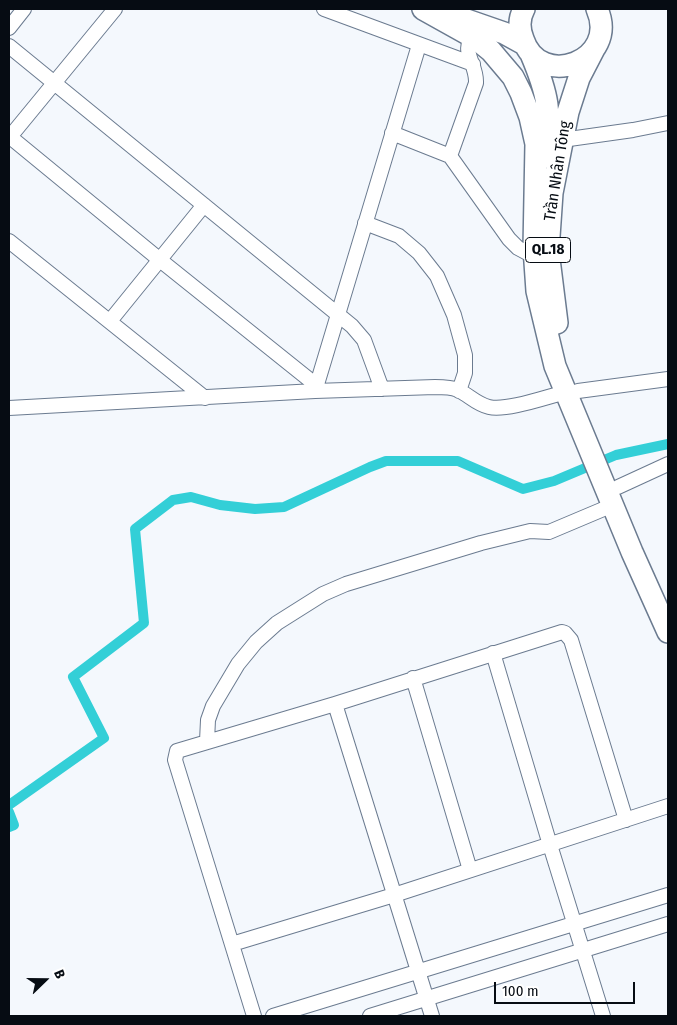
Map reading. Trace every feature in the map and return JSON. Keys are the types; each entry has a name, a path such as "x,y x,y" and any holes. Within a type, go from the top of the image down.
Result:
{"highway":[{"name":"Trần Nhân Tông","path":"423,9 471,36 491,51 513,77 527,109 536,144 535,256 537,291 541,315 555,366 572,391"},
{"path":"434,9 504,33 528,49 541,61 552,65 564,66 575,64 594,49"},
{"name":"Trần Nhân Tông","path":"524,9 520,23 521,33 543,80 549,110 549,133 535,212"},
{"name":"Trần Nhân Tông","path":"601,15 599,39 576,86 568,112 552,193 548,251 555,317 572,391 605,473"},
{"name":"QL.18","path":"605,473 668,599"},
{"name":"QL.18","path":"605,473 668,632"}],"street":[{"path":"9,28 24,9"},
{"path":"115,9 9,137 316,388"},
{"path":"324,9 473,64"},
{"path":"450,156 476,83 476,75 467,45 471,36"},
{"path":"316,388 418,45"},
{"path":"9,46 352,326 364,340 382,390"},
{"path":"562,140 668,123"},
{"path":"392,133 450,156 508,239 518,248 535,256"},
{"path":"110,321 204,205"},
{"path":"365,223 398,236 420,253 437,276 454,315 465,355 465,373 459,391"},
{"path":"9,241 205,398"},
{"path":"9,408 205,398 316,388 382,390 435,387 459,391 478,404 491,408 505,408 572,391 668,379"},
{"path":"207,741 208,720 238,664 256,642 277,623 323,594 346,584 481,543 530,531 549,532 605,473 668,464"},
{"path":"254,1016 175,760 177,750 335,704 562,632 569,637 626,820"},
{"path":"493,653 603,1016"},
{"path":"413,678 470,870"},
{"path":"335,704 432,1016"},
{"path":"232,944 394,895 668,806"},
{"path":"273,1016 418,970 668,895"},
{"path":"370,1016 583,950 667,927"}],"waterway":[{"path":"9,805 104,738 73,677 144,623 135,529 173,500 191,497 220,505 255,509 284,507 386,461 458,461 523,489 554,481 616,455 668,444"},
{"path":"9,812 14,825 9,827"}]}
